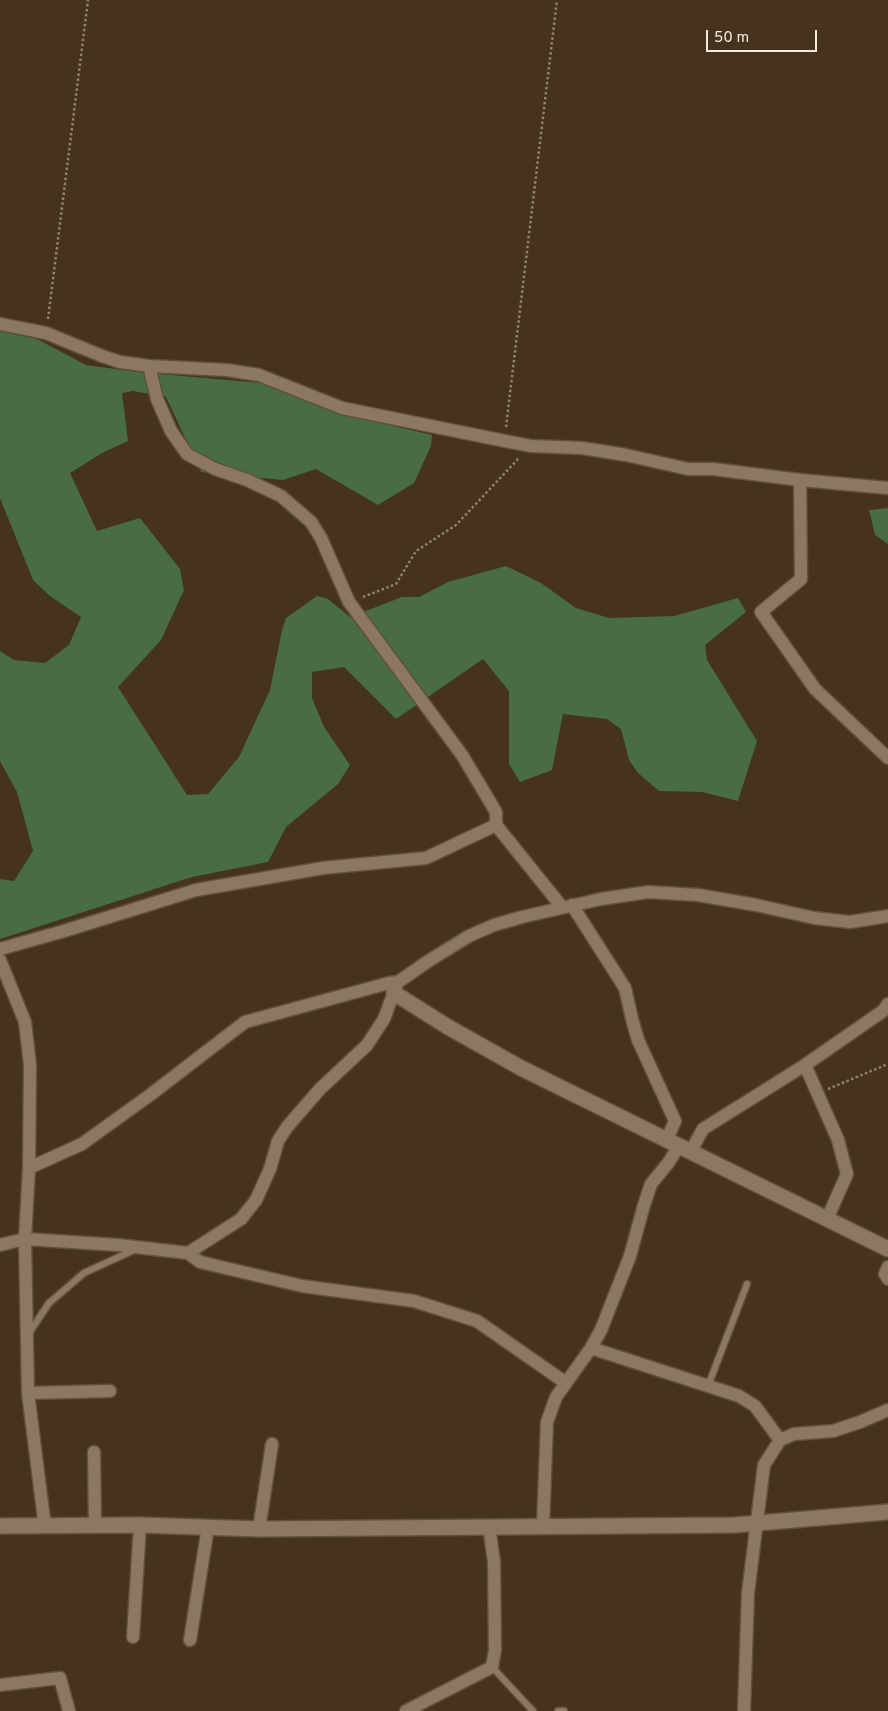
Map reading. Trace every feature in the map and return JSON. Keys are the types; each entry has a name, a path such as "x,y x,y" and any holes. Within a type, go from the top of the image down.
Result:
{"street":[{"path":"0,324 46,333 120,362 149,366 227,370 259,375 342,408 531,446 582,448 626,455 688,469 713,469 800,480 888,488"},
{"path":"149,366 164,415 171,431 187,454 214,468 247,480 281,496 311,522 321,538 349,602 462,755 496,812 496,825 567,906 625,988 638,1040 675,1121 679,1145"},
{"path":"800,480 801,579 761,612 815,689 888,758"},
{"path":"0,949 196,890 323,868 426,858 496,825"},
{"path":"188,1253 241,1219 256,1200 270,1169 278,1141 287,1127 320,1089 367,1045 384,1019 396,987 430,960 469,936 494,925 567,906 648,892 698,895 814,918 850,922 888,917"},
{"path":"0,960 26,1022 30,1065 29,1168 25,1239 28,1392 45,1527"},
{"path":"29,1168 82,1144 150,1095 245,1022 388,983 396,987 448,1027 530,1072 888,1249"},
{"path":"543,1526 547,1422 556,1397 591,1348 601,1330 630,1256 644,1205 652,1184 679,1145 805,1066 883,1011 888,1004"},
{"path":"805,1066 838,1140 847,1174 828,1219"},
{"path":"0,1245 25,1239 188,1253 200,1262 302,1286 414,1301 477,1321 566,1383"},
{"path":"888,1267 885,1274 888,1279"},
{"path":"591,1348 739,1396 755,1406 780,1440"},
{"path":"28,1392 110,1391"},
{"path":"744,1711 748,1594 764,1465 780,1440 794,1434 833,1431 888,1410"},
{"path":"259,1529 272,1444"},
{"path":"94,1452 95,1525"},
{"path":"0,1526 140,1525 259,1529 735,1525 888,1512"},
{"path":"133,1637 140,1525"},
{"path":"406,1711 492,1667 495,1650 494,1572 489,1526"},
{"path":"190,1640 208,1527"},
{"path":"0,1685 60,1678 69,1711"}],"lane":[{"path":"27,1336 49,1303 84,1273 138,1248"},
{"path":"708,1386 747,1284"},
{"path":"492,1667 533,1711"},
{"path":"558,1711 564,1711"}],"path":[{"path":"46,333 88,0"},
{"path":"505,441 557,0"},
{"path":"349,602 396,584 416,551 456,525 531,446"},
{"path":"818,1094 888,1064"}],"green space":[{"path":"0,331 37,339 86,365 138,372 261,383 351,416 432,435 431,446 414,483 378,505 316,469 283,480 201,472 166,397 133,391 122,393 128,441 102,453 70,473 97,531 140,518 180,569 184,590 161,640 118,687 187,795 208,794 239,757 270,690 286,618 317,596 328,599 350,617 402,597 419,597 448,582 506,566 541,583 576,608 609,618 674,616 738,598 746,612 705,645 707,660 757,741 738,801 702,792 659,791 638,773 629,760 621,729 607,719 563,714 552,770 520,782 509,764 509,691 483,659 396,719 344,667 312,672 312,698 324,727 350,765 338,784 286,827 268,862 192,877 0,939 0,879 14,881 33,851 17,792 0,761 0,651 14,660 45,663 69,645 81,617 50,596 33,580 0,498"},
{"path":"888,508 888,544 875,535 869,510"}]}
